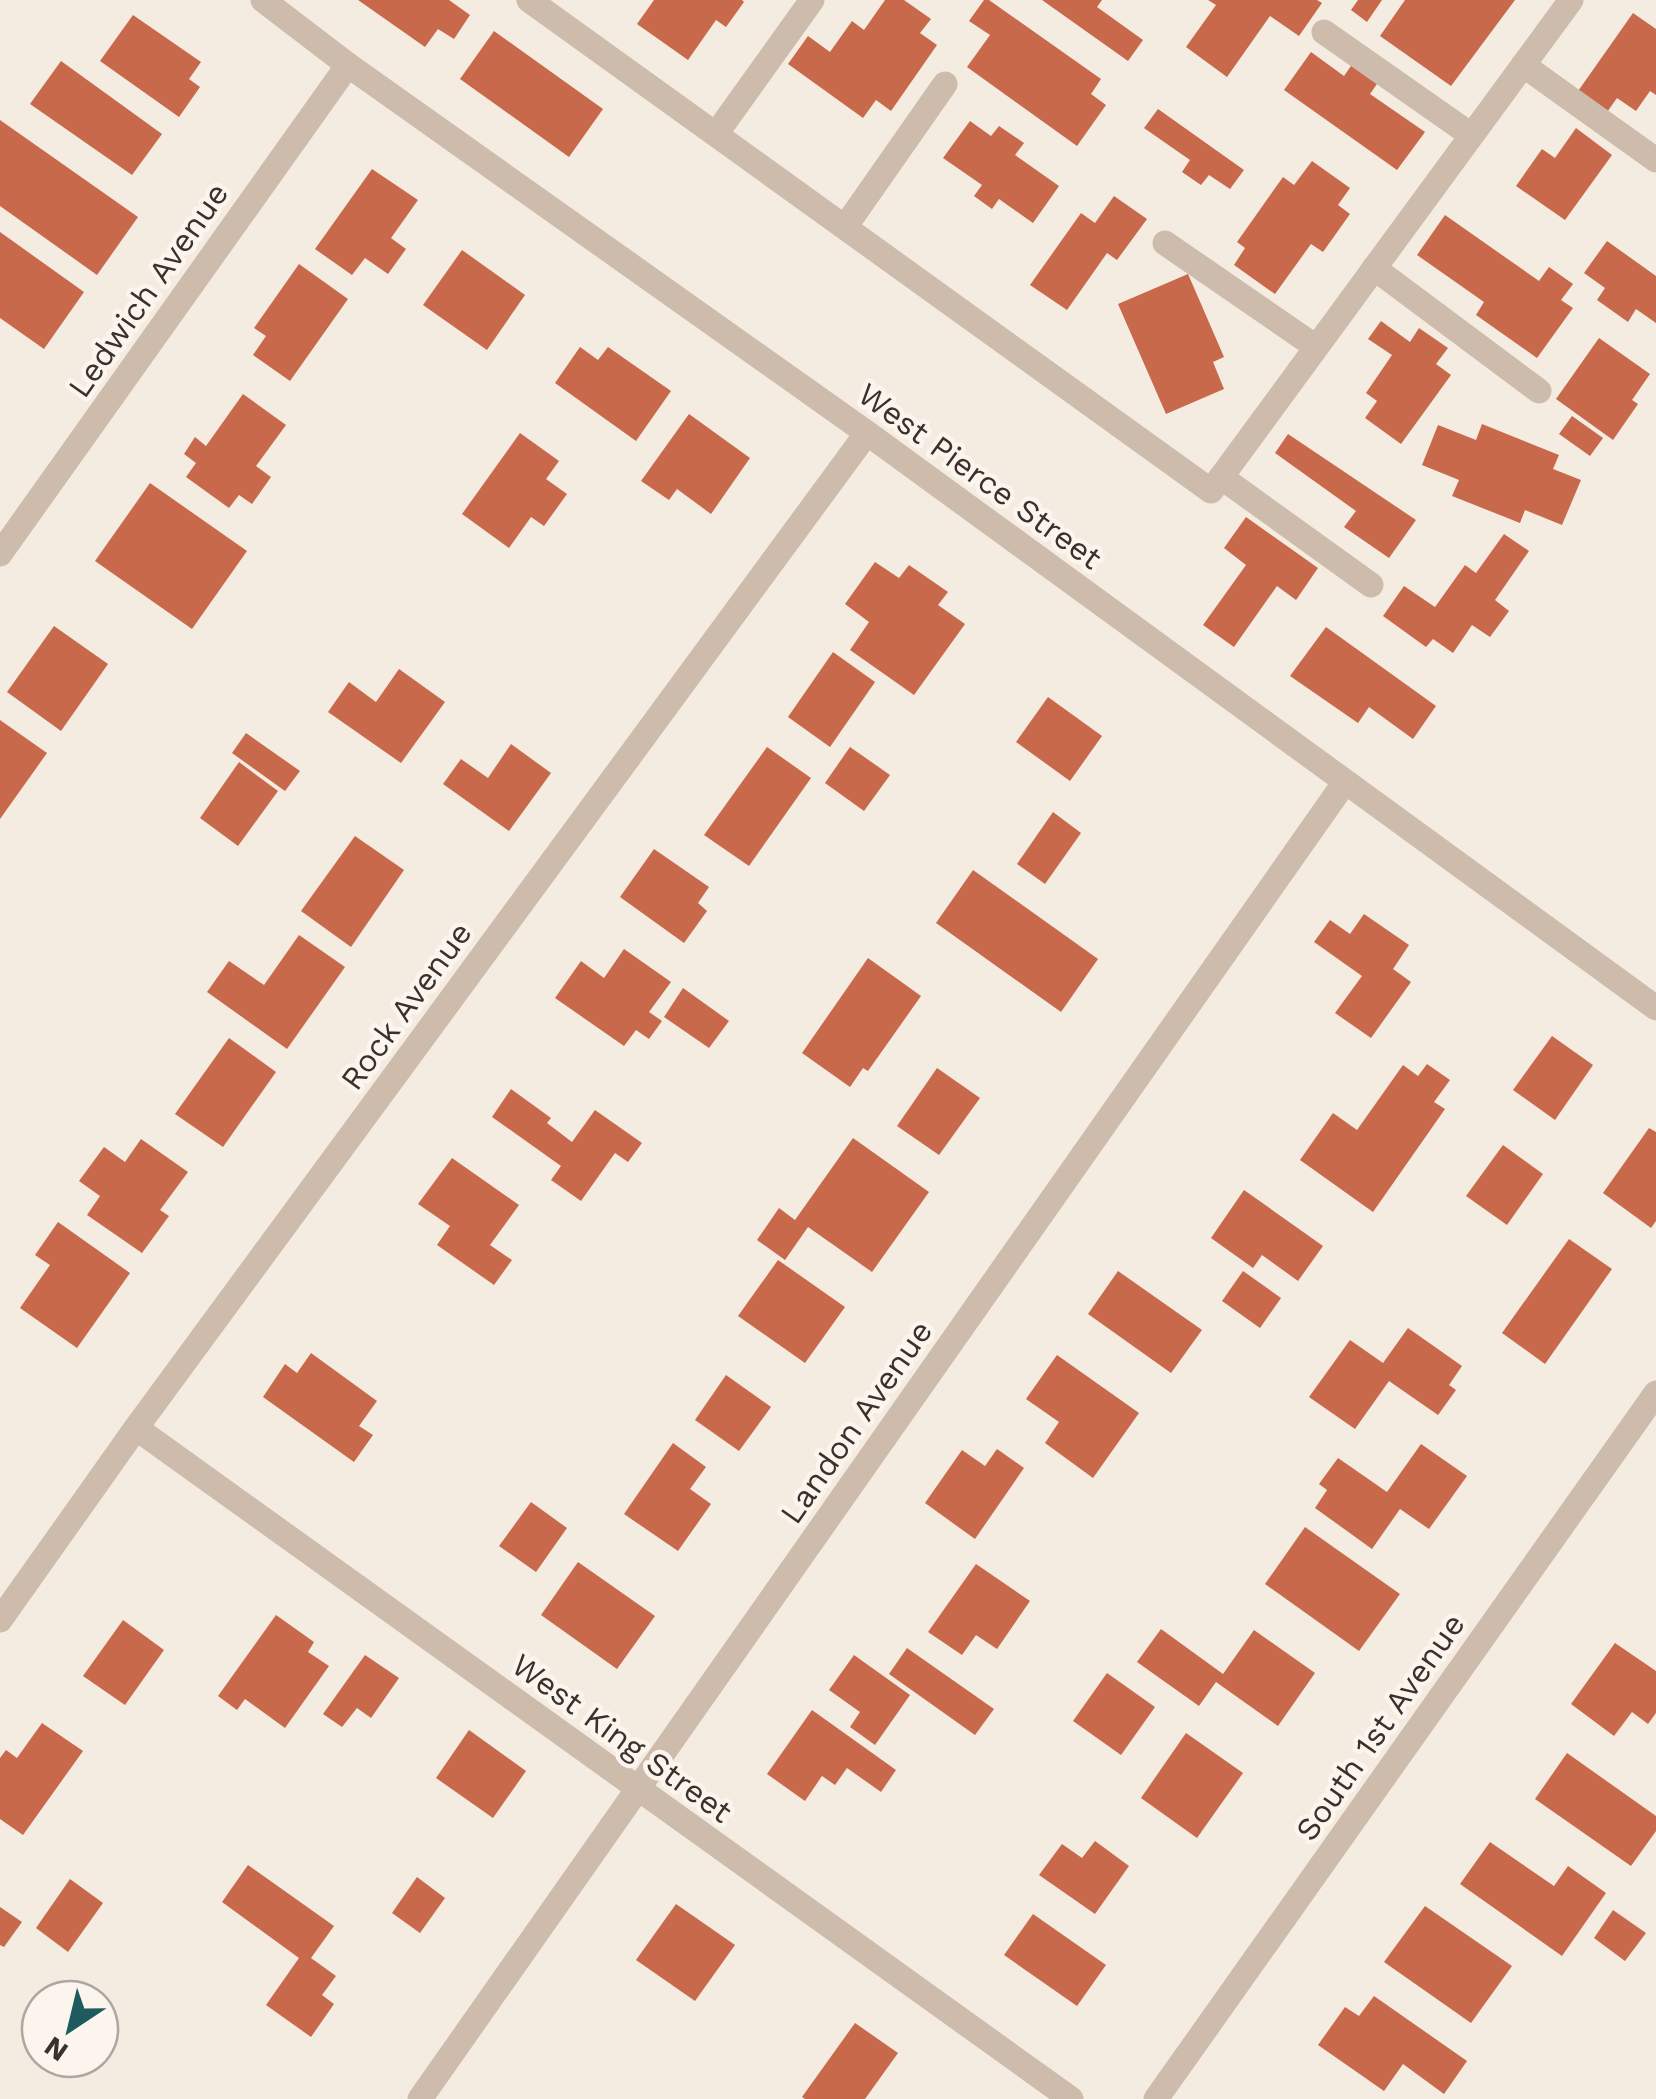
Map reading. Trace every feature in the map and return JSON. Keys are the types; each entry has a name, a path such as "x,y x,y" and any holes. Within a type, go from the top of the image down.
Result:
{"street":[{"name":"West Pierce Street","path":"263,0 348,65 867,433 1656,1008"},
{"path":"528,0 1211,491 1571,0"},
{"path":"716,134 812,0"},
{"path":"1324,32 1472,135"},
{"name":"Ledwich Avenue","path":"0,554 348,65"},
{"path":"1523,66 1656,160"},
{"path":"845,227 945,84"},
{"path":"1165,243 1316,347"},
{"path":"1374,268 1539,391"},
{"name":"Rock Avenue","path":"0,1620 136,1428 867,433"},
{"path":"1221,477 1371,585"},
{"name":"Landon Avenue","path":"420,2099 1346,782"},
{"name":"South 1st Avenue","path":"1156,2099 1656,1393"},
{"name":"West King Street","path":"136,1428 1071,2099"}],"building":[{"path":"358,0 449,0 470,15 454,39 438,29 425,47"},
{"path":"654,0 744,2 726,27 716,20 688,60 637,24"},
{"path":"885,0 904,0 931,19 920,33 937,45 891,111 876,100 863,118 788,64 808,36 830,52 852,21 864,30"},
{"path":"984,0 1101,79 1091,94 1106,105 1077,146 967,67 990,35 969,21"},
{"path":"1042,0 1102,0 1097,7 1143,40 1128,61"},
{"path":"1208,0 1322,3 1299,36 1270,16 1227,77 1186,47 1216,5"},
{"path":"1358,0 1382,0 1367,22 1351,10"},
{"path":"1405,0 1515,0 1451,86 1380,36"},
{"path":"1633,13 1656,29 1656,95 1650,91 1636,111 1617,98 1605,115 1576,94"},
{"path":"133,15 201,62 189,79 200,87 179,117 100,61"},
{"path":"494,31 603,109 569,157 460,79"},
{"path":"1311,52 1344,76 1353,63 1379,81 1370,94 1425,132 1397,170 1284,90"},
{"path":"61,61 162,134 132,175 30,104"},
{"path":"1158,109 1244,170 1230,189 1209,175 1201,185 1182,172 1190,160 1144,128"},
{"path":"0,120 138,217 97,275 0,206"},
{"path":"970,121 991,136 999,126 1024,143 1015,155 1059,186 1033,223 999,199 992,209 974,196 982,185 943,158"},
{"path":"1576,128 1612,155 1565,220 1516,186 1542,149 1555,158"},
{"path":"1312,161 1350,188 1338,205 1350,214 1323,252 1311,244 1275,294 1234,265 1245,248 1237,242 1283,177 1294,185"},
{"path":"372,169 418,200 391,238 406,249 388,274 365,258 352,275 315,249"},
{"path":"1114,196 1147,219 1117,260 1107,253 1067,310 1030,285 1081,213 1095,223"},
{"path":"1445,215 1539,281 1549,267 1573,284 1561,300 1573,308 1537,358 1476,315 1484,302 1417,255"},
{"path":"0,232 84,292 44,349 0,318"},
{"path":"1607,241 1656,276 1656,323 1636,309 1628,322 1597,300 1605,288 1584,273"},
{"path":"462,250 525,295 487,350 423,305"},
{"path":"299,264 348,299 290,381 253,355 266,336 254,328"},
{"path":"1188,274 1224,357 1213,362 1224,389 1166,414 1118,304"},
{"path":"1381,321 1410,342 1419,328 1448,348 1436,364 1451,375 1401,444 1365,418 1377,401 1366,393 1392,355 1368,339"},
{"path":"1599,338 1650,374 1632,400 1638,404 1613,440 1556,399"},
{"path":"580,347 598,360 608,347 671,391 636,441 555,383"},
{"path":"243,394 286,425 256,466 271,477 252,504 239,495 229,508 186,477 196,463 184,454 195,437 206,446"},
{"path":"689,414 750,458 711,514 677,489 669,500 641,481"},
{"path":"1572,416 1603,438 1590,456 1559,434"},
{"path":"1482,424 1559,455 1553,469 1581,480 1562,525 1525,510 1520,523 1452,496 1459,480 1422,465 1438,425 1476,440"},
{"path":"520,433 559,461 546,479 567,494 544,526 531,517 509,548 462,514"},
{"path":"1288,434 1416,520 1389,558 1344,527 1356,511 1275,453"},
{"path":"150,483 247,551 192,629 95,561"},
{"path":"1246,517 1318,568 1296,600 1277,586 1234,647 1203,625 1246,565 1224,548"},
{"path":"1504,534 1529,551 1495,600 1509,611 1490,637 1472,625 1453,653 1433,639 1426,647 1383,616 1404,586 1435,607 1465,565 1476,573"},
{"path":"875,562 899,578 909,565 948,592 938,605 965,624 914,695 850,650 869,622 845,604"},
{"path":"54,626 108,664 61,731 7,692"},
{"path":"1326,627 1436,706 1413,739 1369,707 1358,723 1290,676"},
{"path":"833,652 875,682 830,747 788,717"},
{"path":"399,669 445,702 401,763 328,712 349,682 376,702"},
{"path":"1048,697 1102,736 1070,781 1016,742"},
{"path":"0,720 47,753 0,819"},
{"path":"246,733 300,771 285,791 232,753"},
{"path":"511,744 551,773 509,831 443,784 461,759 488,778"},
{"path":"767,747 811,778 749,866 704,835"},
{"path":"850,747 890,775 864,811 825,783"},
{"path":"239,762 278,791 238,846 200,818"},
{"path":"1053,812 1081,833 1045,884 1017,864"},
{"path":"355,836 404,870 351,947 301,911"},
{"path":"654,849 709,887 698,903 707,911 684,943 620,897"},
{"path":"973,870 1098,959 1061,1012 936,923"},
{"path":"1364,914 1409,945 1393,969 1411,982 1371,1038 1335,1013 1362,976 1314,942 1330,920 1350,934"},
{"path":"299,935 345,967 287,1049 207,992 229,961 264,985"},
{"path":"624,949 671,982 649,1012 662,1021 649,1039 636,1030 624,1046 555,998 581,961 604,978"},
{"path":"868,958 921,996 868,1071 863,1068 850,1087 802,1053"},
{"path":"683,988 729,1021 709,1048 664,1017"},
{"path":"1552,1036 1593,1065 1555,1120 1513,1090"},
{"path":"229,1038 276,1072 223,1147 175,1114"},
{"path":"1427,1064 1450,1080 1434,1102 1445,1109 1373,1212 1300,1160 1333,1113 1357,1130 1403,1065 1418,1076"},
{"path":"937,1068 980,1098 939,1155 897,1126"},
{"path":"511,1089 551,1118 547,1123 572,1142 595,1110 642,1143 628,1162 615,1153 581,1201 551,1180 561,1166 492,1117"},
{"path":"1649,1128 1656,1132 1656,1221 1651,1228 1603,1193"},
{"path":"853,1138 929,1192 872,1272 808,1227 785,1260 757,1240 779,1208 795,1220"},
{"path":"141,1139 188,1172 160,1210 169,1216 142,1253 87,1215 100,1196 79,1181 104,1147 125,1162"},
{"path":"1503,1145 1543,1174 1507,1225 1466,1196"},
{"path":"452,1158 519,1205 490,1245 512,1260 494,1285 437,1245 450,1226 418,1204"},
{"path":"1244,1190 1323,1246 1298,1281 1262,1255 1253,1268 1211,1238"},
{"path":"58,1222 130,1273 77,1348 20,1308 50,1265 35,1255"},
{"path":"1569,1239 1612,1269 1545,1364 1502,1333"},
{"path":"778,1260 845,1307 805,1363 738,1316"},
{"path":"1118,1271 1202,1330 1171,1373 1088,1314"},
{"path":"1243,1271 1281,1298 1260,1328 1222,1301"},
{"path":"1408,1328 1462,1366 1449,1385 1456,1390 1438,1415 1389,1381 1355,1429 1309,1397 1350,1340 1383,1363"},
{"path":"311,1353 377,1401 359,1426 373,1435 354,1462 263,1397 285,1364 297,1373"},
{"path":"1057,1355 1139,1413 1093,1478 1045,1443 1059,1422 1026,1399"},
{"path":"726,1375 771,1407 739,1451 695,1420"},
{"path":"673,1443 706,1467 690,1489 711,1504 678,1551 624,1514"},
{"path":"1421,1444 1467,1476 1429,1529 1400,1509 1372,1549 1315,1508 1327,1490 1319,1484 1338,1458 1387,1492"},
{"path":"997,1449 1024,1468 975,1539 925,1503 962,1450 985,1466"},
{"path":"531,1502 567,1528 536,1572 499,1546"},
{"path":"1305,1527 1400,1594 1359,1651 1265,1584"},
{"path":"578,1562 655,1616 617,1669 541,1615"},
{"path":"976,1564 1030,1601 997,1649 976,1635 962,1655 928,1632"},
{"path":"276,1615 314,1642 308,1652 329,1666 285,1728 245,1699 237,1710 218,1696"},
{"path":"123,1620 164,1650 125,1705 83,1676"},
{"path":"1161,1629 1223,1674 1254,1630 1315,1673 1278,1726 1216,1682 1199,1706 1137,1662"},
{"path":"1615,1643 1656,1671 1656,1713 1648,1724 1632,1712 1614,1736 1571,1704"},
{"path":"907,1648 994,1709 975,1735 889,1674"},
{"path":"365,1655 399,1678 371,1718 357,1708 342,1727 323,1714"},
{"path":"854,1655 910,1695 875,1745 850,1727 860,1712 829,1690"},
{"path":"1107,1673 1155,1707 1121,1755 1073,1721"},
{"path":"812,1710 896,1770 881,1792 847,1768 835,1785 822,1776 805,1801 767,1774"},
{"path":"42,1723 83,1751 23,1835 0,1819 0,1758 6,1750 17,1758"},
{"path":"469,1730 526,1771 493,1818 436,1778"},
{"path":"1186,1733 1243,1773 1197,1838 1141,1798"},
{"path":"1567,1753 1656,1816 1656,1831 1631,1866 1535,1799"},
{"path":"1095,1841 1129,1866 1095,1914 1039,1875 1062,1844 1082,1858"},
{"path":"1490,1842 1554,1886 1568,1866 1606,1893 1562,1956 1460,1884"},
{"path":"248,1865 334,1926 311,1958 336,1976 322,1995 334,2004 311,2037 266,2005 299,1958 222,1902"},
{"path":"417,1877 445,1898 420,1933 392,1913"},
{"path":"70,1879 103,1903 68,1952 36,1928"},
{"path":"676,1904 735,1945 695,2001 636,1960"},
{"path":"1425,1906 1512,1966 1471,2023 1384,1962"},
{"path":"0,1907 22,1922 4,1947 0,1945"},
{"path":"1613,1910 1646,1933 1625,1961 1594,1938"},
{"path":"1033,1914 1106,1965 1077,2006 1004,1955"},
{"path":"1374,1996 1467,2061 1444,2094 1403,2064 1384,2091 1318,2045 1345,2007 1359,2016"},
{"path":"855,2023 898,2053 865,2099 802,2097"}]}
